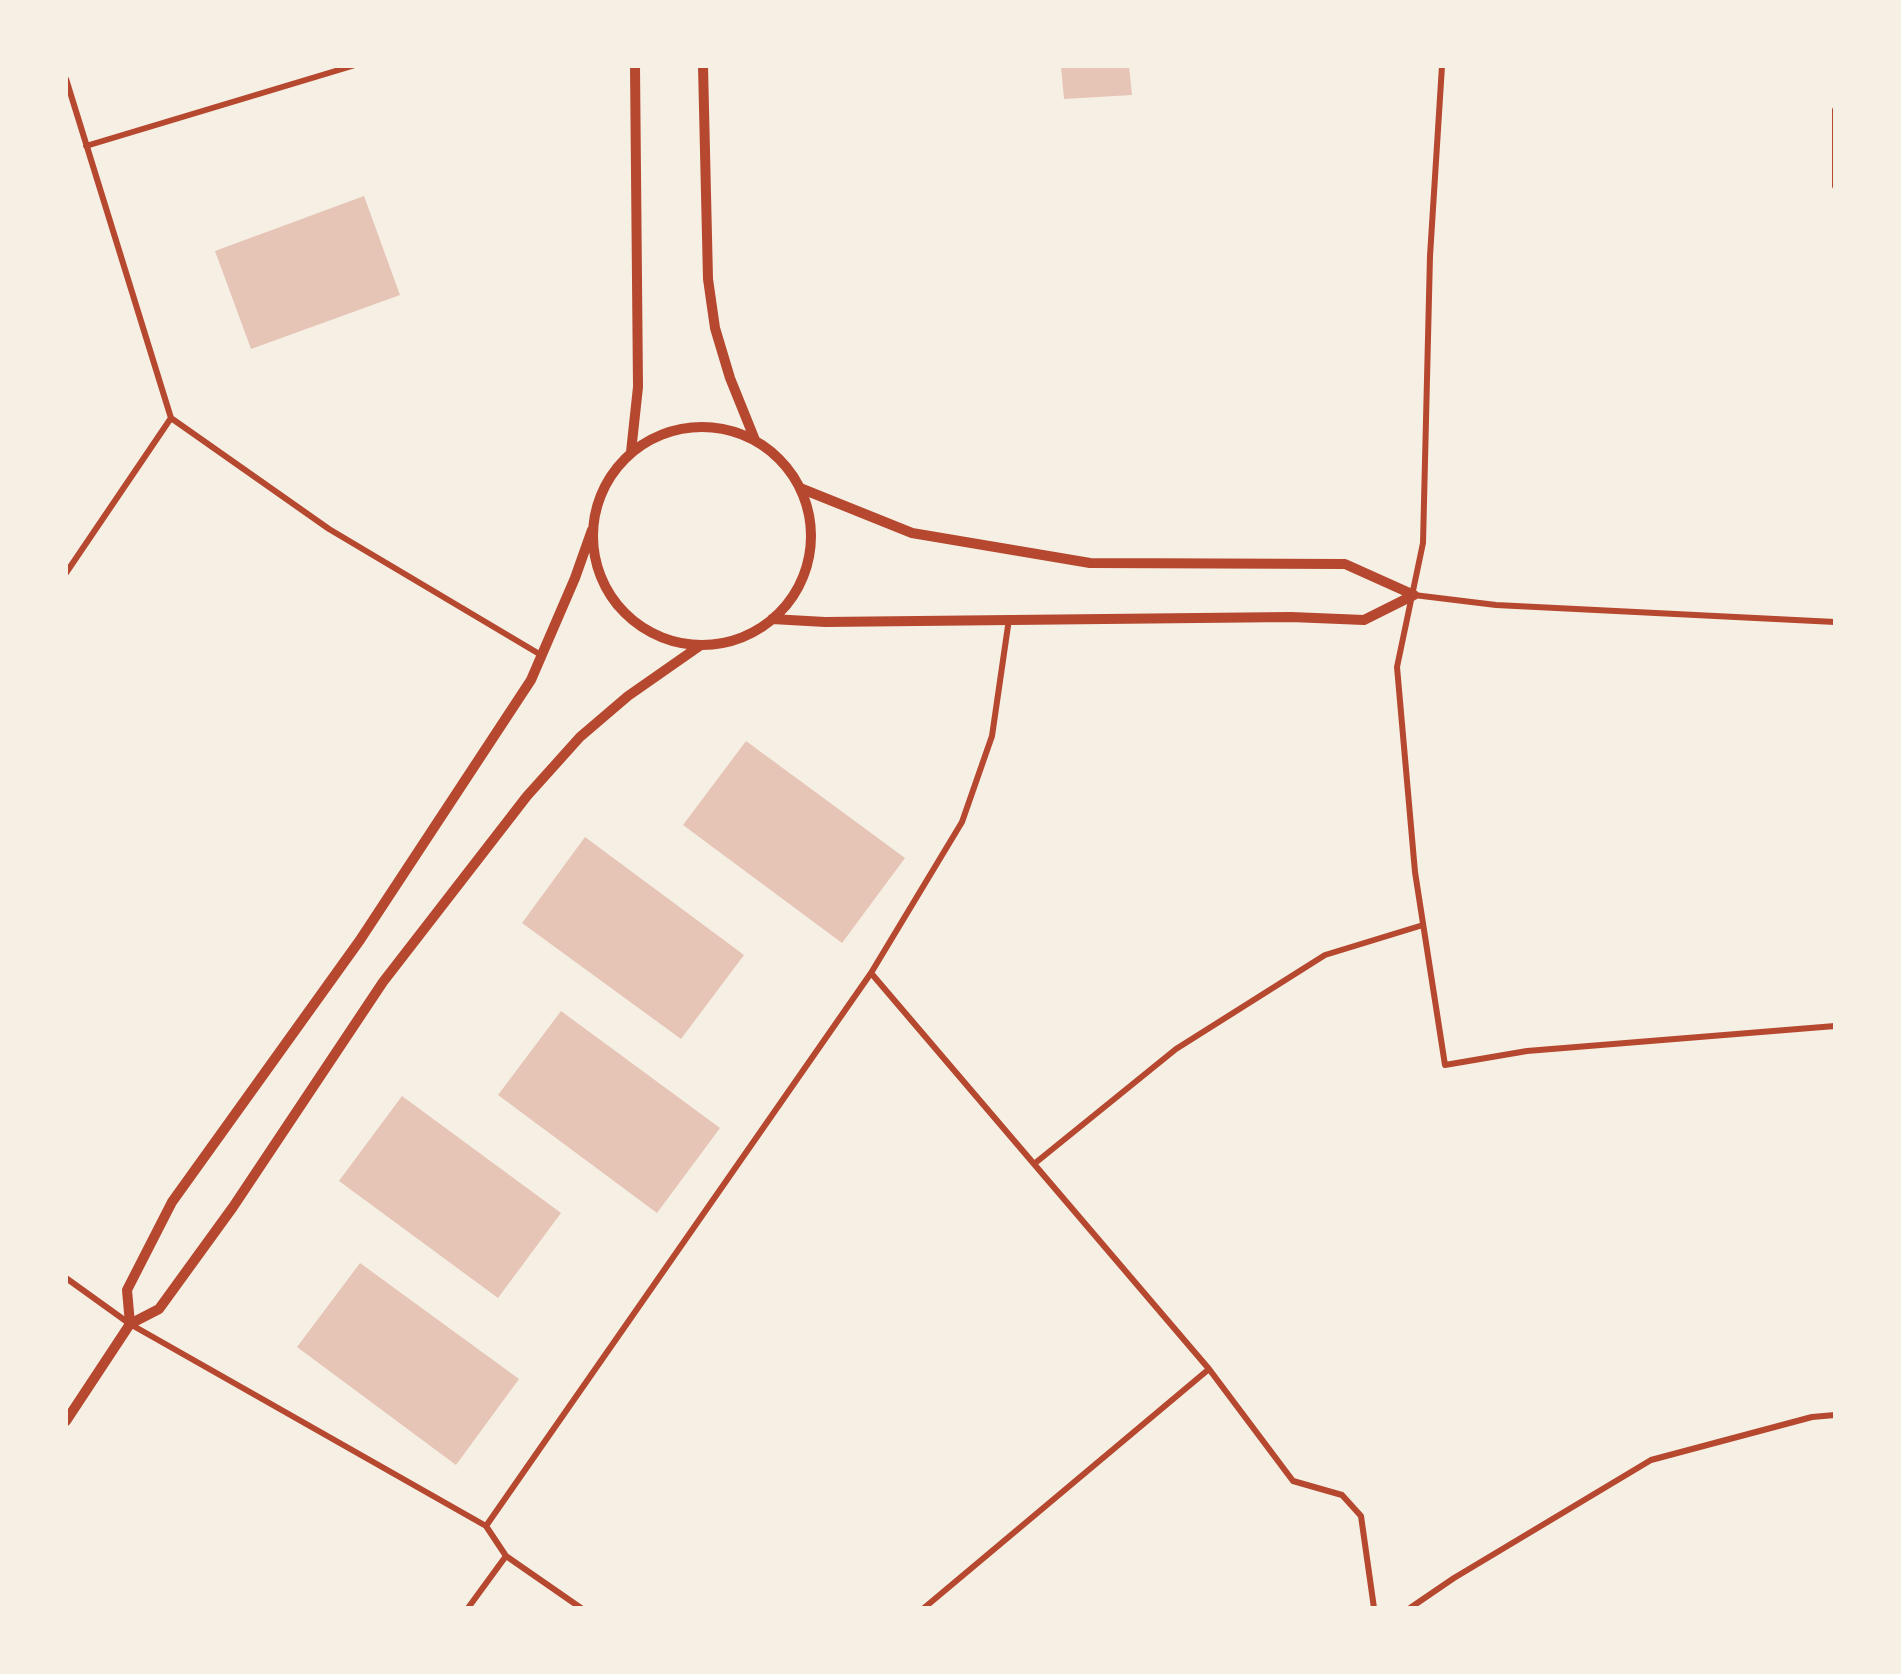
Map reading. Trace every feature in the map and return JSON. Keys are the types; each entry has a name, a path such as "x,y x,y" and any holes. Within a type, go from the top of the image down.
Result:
{"street":[{"path":"86,146 352,66"},
{"path":"631,452 638,387 635,66"},
{"path":"703,66 708,279 715,328 730,378 755,440"},
{"path":"1442,66 1430,256 1423,543 1414,595 1397,667 1415,872 1445,1065 1527,1051 1835,1026"},
{"path":"66,79 171,418 329,529 541,655"},
{"path":"1835,110 1835,186"},
{"path":"66,573 171,418"},
{"path":"130,1324 128,1290 172,1202 360,940 531,680 575,578 592,530 603,487 631,452 669,431 691,427 735,431 755,440 789,469 800,488 809,519 810,552 804,574 794,593 771,619 744,636 723,643 701,645 679,643 658,636 638,625 622,611 608,593 598,573 593,552 592,530"},
{"path":"800,488 912,533 1089,563 1344,564 1414,595 1496,605 1835,622"},
{"path":"771,619 825,622 1009,618 1291,617 1364,620 1414,595"},
{"path":"486,1526 871,973 962,822 992,736 1009,618"},
{"path":"66,1421 130,1324 159,1309 233,1207 383,982 527,796 588,730 628,696 701,645"},
{"path":"1034,1164 1176,1049 1325,955 1423,926"},
{"path":"871,973 1209,1369 1293,1481 1342,1495 1361,1516 1374,1608"},
{"path":"66,1278 130,1324 486,1526 506,1556 581,1608"},
{"path":"924,1608 1209,1369"},
{"path":"1410,1608 1454,1578 1651,1460 1812,1417 1835,1415"},
{"path":"468,1608 506,1556"}],"building":[{"path":"1061,66 1129,66 1132,95 1064,99"},
{"path":"364,196 400,295 251,349 215,251"},
{"path":"746,741 905,858 842,943 683,825"},
{"path":"585,837 744,955 681,1039 522,923"},
{"path":"561,1011 720,1128 657,1213 498,1095"},
{"path":"402,1096 561,1213 498,1298 339,1181"},
{"path":"360,1263 519,1379 456,1465 297,1347"}]}
